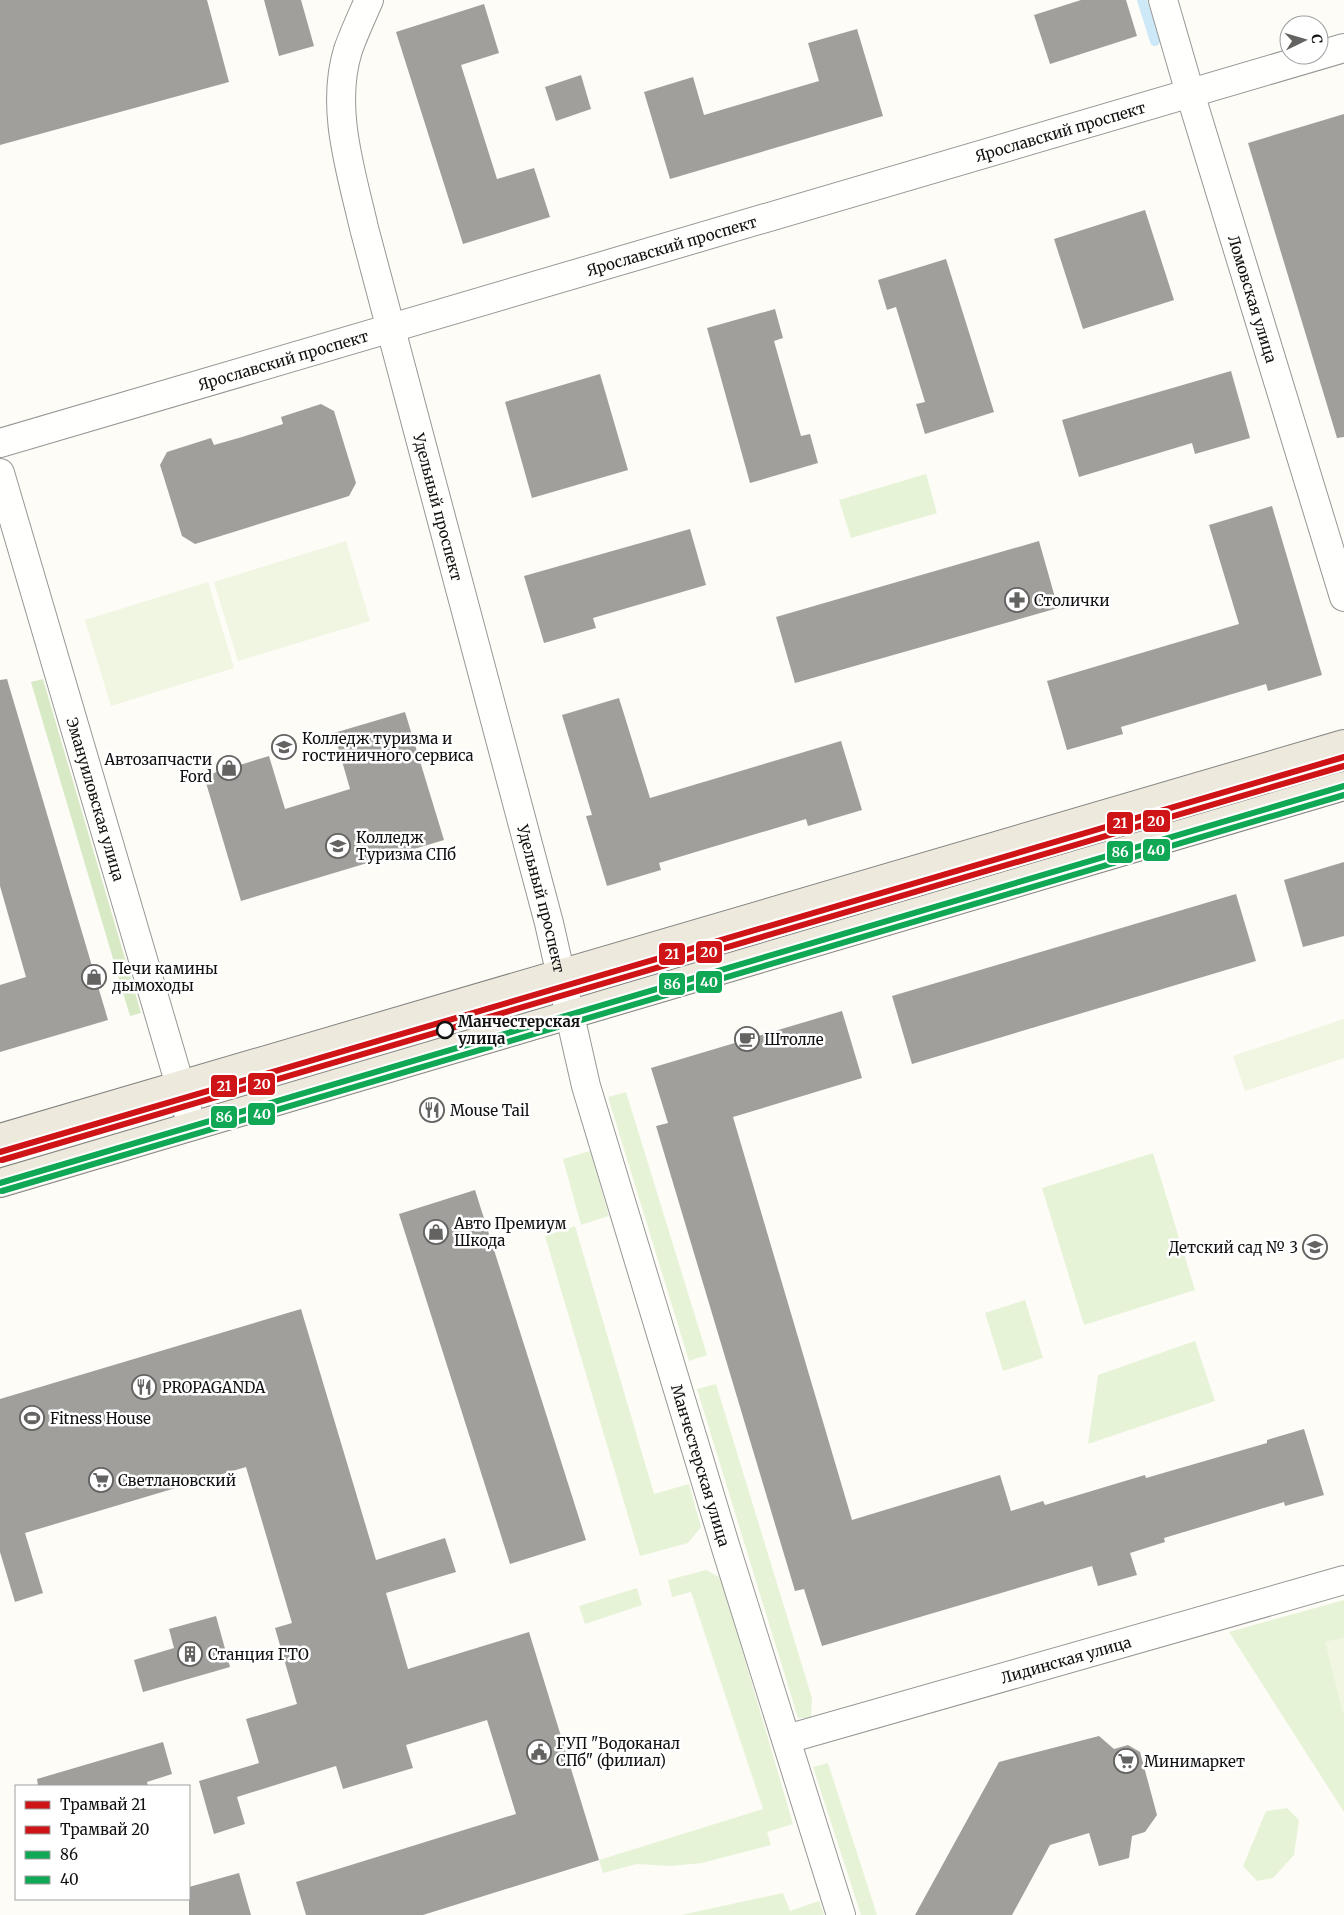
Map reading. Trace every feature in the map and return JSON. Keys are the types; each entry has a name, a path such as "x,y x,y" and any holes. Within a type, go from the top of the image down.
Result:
{"main road":[{"path":"0,1138 1344,744"},
{"path":"0,1182 1344,786"}],"street":[{"name":"Удельный проспект","path":"369,0 348,50 342,80 342,116 348,159 364,228 570,1013"},
{"name":"Ломовская улица","path":"1163,0 1344,597"},
{"name":"Ярославский проспект","path":"0,442 1344,48"},
{"name":"Эмануиловская улица","path":"0,474 192,1126"},
{"name":"Манчестерская улица","path":"570,1013 586,1086 725,1545 841,1915"},
{"name":"Лидинская улица","path":"787,1739 1344,1580"}],"green space":[{"path":"926,474 937,513 851,538 839,500"},
{"path":"346,541 370,621 238,661 214,582"},
{"path":"208,582 234,668 111,706 85,620"},
{"path":"43,679 141,1013 130,1016 31,682"},
{"path":"1344,1019 1344,1058 1245,1091 1233,1056"},
{"path":"626,1092 707,1355 689,1361 608,1097"},
{"path":"590,1151 609,1216 581,1225 563,1159"},
{"path":"1153,1153 1195,1290 1084,1325 1042,1188"},
{"path":"575,1226 654,1494 689,1484 701,1527 688,1543 640,1556 545,1236"},
{"path":"1025,1300 1043,1358 1003,1371 985,1313"},
{"path":"1195,1341 1215,1401 1088,1444 1098,1375"},
{"path":"716,1384 812,1698 811,1718 798,1718 697,1389"},
{"path":"706,1570 721,1578 793,1824 767,1832 771,1845 702,1863 671,1866 637,1864 603,1873 599,1860 763,1809 691,1592 672,1597 668,1580"},
{"path":"637,1588 642,1605 585,1624 579,1606"},
{"path":"1344,1600 1344,1812 1229,1632"},
{"path":"1344,1637 1344,1713 1343,1714 1325,1642"},
{"path":"828,1763 877,1915 861,1915 813,1767"},
{"path":"1287,1808 1299,1820 1294,1855 1273,1878 1257,1881 1243,1866 1266,1811"},
{"path":"783,1893 790,1911 819,1901 824,1915 681,1915"}],"building":[{"path":"0,0 207,0 229,82 0,145"},
{"path":"264,0 301,0 314,46 279,56"},
{"path":"1081,0 1126,0 1137,36 1050,64 1034,15"},
{"path":"484,4 499,53 461,65 497,179 534,168 550,217 463,244 396,32"},
{"path":"857,29 883,116 670,179 644,92 693,77 704,115 819,81 808,43"},
{"path":"581,75 591,109 556,121 545,87"},
{"path":"1344,114 1344,437 1337,438 1248,143"},
{"path":"1145,210 1174,300 1083,329 1054,239"},
{"path":"946,259 994,412 925,434 916,404 925,402 896,307 887,310 878,280"},
{"path":"775,309 783,338 774,341 801,436 810,434 818,463 750,483 707,328"},
{"path":"1231,371 1250,438 1195,454 1192,443 1079,477 1062,420"},
{"path":"600,374 628,470 532,498 505,402"},
{"path":"321,404 334,411 356,483 349,496 195,544 182,536 160,465 167,452 211,438 214,445 242,437 283,424 281,417"},
{"path":"1272,506 1322,675 1268,691 1266,684 1121,727 1123,734 1067,750 1047,681 1239,624 1209,525"},
{"path":"690,529 706,585 593,618 596,628 544,643 524,576"},
{"path":"1039,541 1058,608 795,683 776,617"},
{"path":"7,679 108,1020 0,1052 0,985 26,977 0,886 0,680"},
{"path":"619,698 650,798 841,741 862,810 808,826 806,819 659,863 661,870 607,886 586,816 592,815 562,715"},
{"path":"405,712 444,840 241,901 204,776 269,756 285,809 350,789 334,733"},
{"path":"1344,862 1344,936 1303,947 1284,880"},
{"path":"1236,894 1256,961 912,1064 892,996"},
{"path":"842,1011 862,1078 733,1117 852,1520 1000,1475 1011,1511 1043,1501 1045,1505 1145,1475 1146,1478 1267,1443 1267,1440 1304,1429 1324,1495 1285,1506 1284,1502 1164,1538 1165,1542 1130,1553 1137,1575 1098,1586 1092,1566 822,1646 804,1589 795,1591 656,1126 668,1123 651,1068"},
{"path":"475,1190 586,1540 510,1564 399,1214"},
{"path":"301,1309 376,1560 445,1538 456,1572 386,1593 408,1669 529,1632 599,1860 423,1915 306,1915 296,1882 516,1814 487,1720 406,1745 413,1768 343,1789 336,1766 237,1797 245,1824 214,1834 199,1781 259,1763 246,1719 297,1704 275,1628 292,1623 246,1467 25,1533 43,1593 15,1602 0,1552 0,1399"},
{"name":"Станция ГТО","path":"216,1616 230,1667 143,1692 134,1660 174,1648 169,1629"},
{"path":"1099,1736 1114,1749 1128,1745 1140,1752 1157,1815 1145,1832 1132,1836 1129,1858 1099,1866 1089,1833 1050,1845 1012,1915 915,1915 999,1762"},
{"path":"163,1742 172,1774 147,1782 148,1785 38,1785 37,1779"},
{"path":"239,1873 251,1915 189,1915 190,1887"}],"waterway":[{"path":"1142,0 1155,41"}],"tram line":[{"name":"21","path":"0,1152 1344,757"},
{"name":"20","path":"2,1160 1344,766"}],"transit line":[{"name":"86","path":"0,1183 1344,786"},
{"name":"40","path":"2,1191 1344,795"}],"place":[{"name":"Столички","path":"1017,600"},
{"name":"Колледж туризма и гостиничного сервиса","path":"284,747"},
{"name":"Автозапчасти Ford","path":"229,768"},
{"name":"Колледж Туризма СПб","path":"338,846"},
{"name":"Печи камины дымоходы","path":"94,977"},
{"name":"Манчестерская улица","path":"445,1030"},
{"name":"Штолле","path":"747,1039"},
{"name":"Mouse Tail","path":"432,1110"},
{"name":"Авто Премиум Шкода","path":"436,1232"},
{"name":"Детский сад № 3","path":"1315,1247"},
{"name":"PROPAGANDA","path":"144,1387"},
{"name":"Fitness House","path":"32,1418"},
{"name":"Светлановский","path":"101,1480"},
{"name":"Станция ГТО","path":"190,1654"},
{"name":"ГУП \"Водоканал СПб\" (филиал)","path":"539,1752"},
{"name":"Минимаркет","path":"1126,1761"}]}
